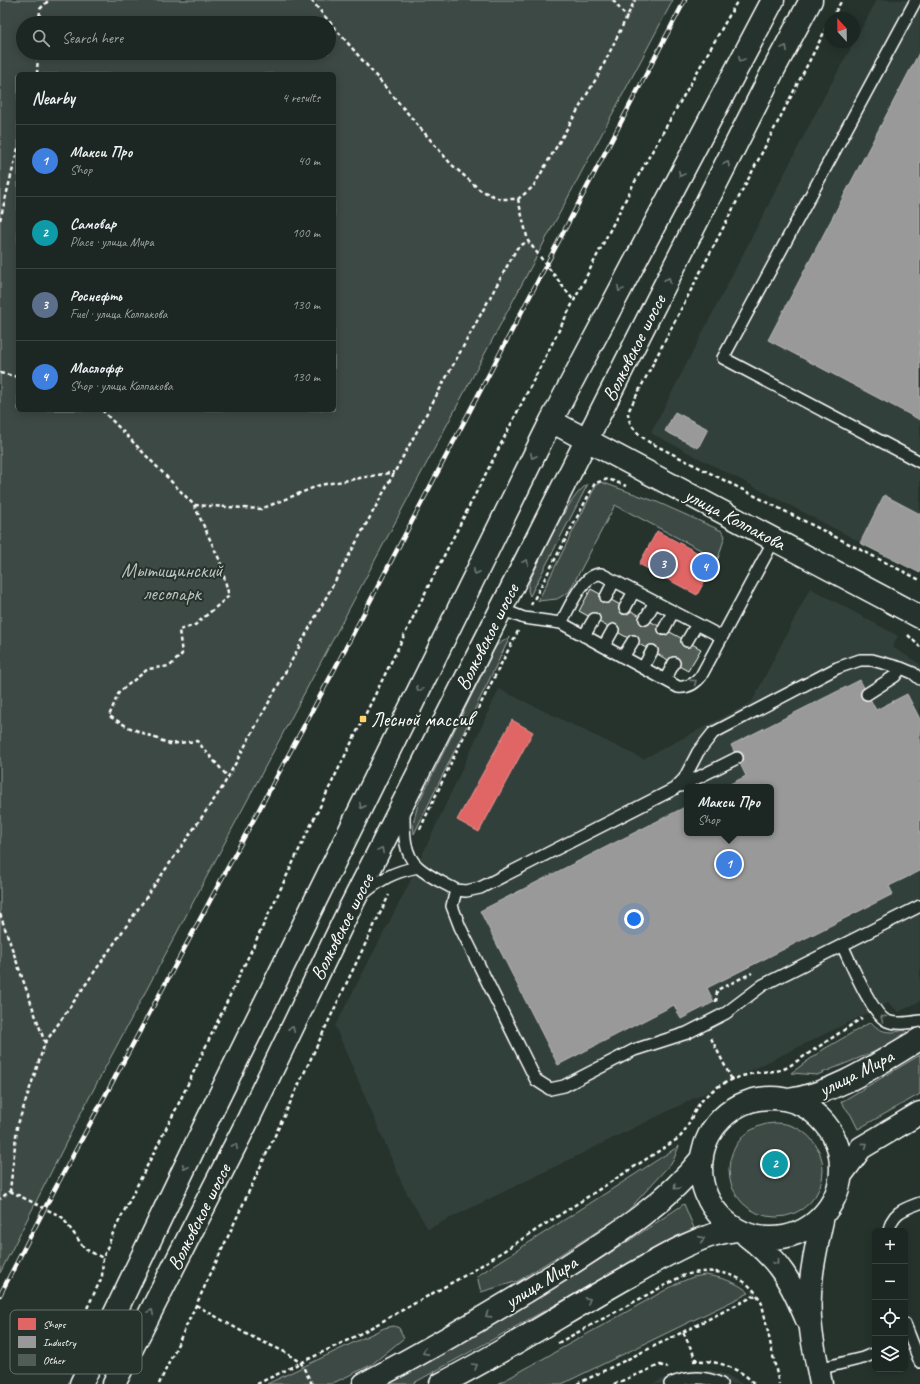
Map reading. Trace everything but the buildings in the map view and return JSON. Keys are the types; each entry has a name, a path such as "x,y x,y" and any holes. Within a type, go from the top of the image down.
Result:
{"main road":[{"name":"Волковское шоссе","path":"116,1310 208,1119 551,421 773,0"},
{"name":"Волковское шоссе","path":"142,1329 246,1124 348,912 588,440 774,69 811,0"},
{"name":"улица Колпакова","path":"551,421 920,617"},
{"name":"улица Мира","path":"789,1100 810,1096 834,1087 920,1040"},
{"path":"742,1233 772,1238 783,1237 814,1225 823,1216 837,1194 841,1175 840,1158 836,1146 824,1126 804,1108 789,1100 768,1096 752,1100 733,1109 712,1128 702,1158 704,1178 710,1199 722,1216 742,1233 772,1256 782,1270 811,1328"},
{"path":"841,1175 861,1148 920,1113"},
{"name":"улица Мира","path":"364,1384 459,1333 576,1260 657,1203 689,1174 702,1158"},
{"path":"820,1377 811,1328 811,1278 823,1216"},
{"name":"улица Мира","path":"441,1384 652,1264 704,1238 726,1231 742,1233"},
{"name":"Волковское шоссе","path":"81,1384 86,1374"},
{"name":"Волковское шоссе","path":"114,1384 119,1374"}],"lane":[{"path":"916,0 723,358 920,462"},
{"path":"501,609 524,618 561,623 678,687 683,688 695,683 722,638 774,540"},
{"path":"561,623 589,577 601,574 722,638"},
{"path":"606,597 614,581"},
{"path":"625,608 634,591"},
{"path":"645,619 655,602"},
{"path":"664,629 674,612"},
{"path":"584,636 594,619"},
{"path":"687,641 697,624"},
{"path":"604,646 613,630"},
{"path":"623,657 633,641"},
{"path":"643,668 652,651"},
{"path":"674,789 684,779 705,742 713,733 723,726 848,664 860,660 872,660 901,668 913,673 920,679"},
{"path":"665,680 674,663"},
{"path":"867,694 895,676 901,668"},
{"path":"684,784 737,758"},
{"path":"404,804 404,832 409,853 418,867 456,890 466,891 480,888 684,784"},
{"path":"348,912 359,898 384,877 400,870 418,867"},
{"path":"456,890 452,906 454,916 536,1080 550,1090 556,1089 634,1050 678,1037 704,1025 733,1009 763,985 920,906"},
{"path":"842,945 873,1007 880,1016 887,1021 898,1024 920,1021"},
{"path":"889,1228 893,1216 903,1209 920,1203"},
{"path":"908,1340 920,1362"},
{"path":"820,1377 872,1355"},
{"path":"670,1384 689,1378 699,1377 721,1384"}],"path":[{"path":"40,16 40,9 49,0"},
{"path":"311,0 325,16"},
{"path":"613,0 627,18"},
{"path":"336,29 451,164 480,190 500,199 518,199 533,187 600,72 635,0"},
{"path":"86,1310 102,1277 103,1258 113,1233 220,1017 308,831 428,587 636,178 738,0"},
{"path":"835,12 842,0"},
{"path":"37,72 38,60"},
{"path":"0,220 16,156"},
{"path":"518,199 528,241 574,301"},
{"path":"0,1199 10,1191 17,1127 45,1043 228,777 396,472 517,248 528,241"},
{"path":"0,372 16,376"},
{"path":"104,412 194,505 220,561 229,596 195,625 179,630 182,654 170,666 148,669 120,692 109,716 128,727 170,744 197,740 228,777"},
{"path":"194,505 261,509 320,485 396,472"},
{"path":"409,853 458,748 594,483 608,479 629,487"},
{"path":"907,634 920,647"},
{"path":"159,1384 312,1054 400,870"},
{"path":"0,914 45,1043"},
{"path":"257,1384 354,1338 471,1272 679,1138 700,1103 714,1090 732,1080 751,1074 783,1070 853,1023"},
{"path":"704,1025 732,1080"},
{"path":"10,1191 62,1217 85,1249 103,1258"},
{"path":"554,1346 663,1284 695,1271 717,1272 741,1280 752,1286 758,1294 762,1304 780,1384"},
{"path":"577,1384 758,1294"},
{"path":"196,1305 248,1335 285,1352 301,1363 312,1384"},
{"path":"683,1332 697,1361"}],"shaded area":[{"path":"877,0 920,0 920,573 651,433 825,95 851,48 860,48 860,31"},
{"path":"810,588 898,636 892,647 920,664 920,1001 899,1012 888,1003 428,1229 404,1188 335,1026 407,888 499,689 643,759 752,702"},
{"path":"693,1370 710,1370 727,1375 743,1384 652,1384 670,1376"}],"green space":[{"name":"Мытищинский лесопарк","path":"0,0 673,0 81,1113 0,1273"},
{"path":"601,482 657,502 722,531 725,536 718,559 615,505 569,592 557,599 538,601 596,485"},
{"path":"588,484 530,596 528,591 529,582 556,528 580,490"},
{"path":"510,637 414,834 413,824 418,804 494,650 497,645"},
{"path":"871,1022 883,1031 896,1032 905,1030 908,1034 874,1052 817,1075 791,1073 824,1049"},
{"path":"920,1055 920,1094 858,1129 851,1115 841,1102"},
{"path":"776,1123 794,1126 809,1137 820,1152 823,1170 820,1188 809,1203 794,1214 776,1217 758,1214 743,1203 732,1188 729,1170 732,1152 743,1137 758,1126"},
{"path":"679,1146 673,1161 625,1214 518,1281 481,1292 477,1276"},
{"path":"684,1204 694,1228 412,1384 384,1384 461,1343 537,1299 611,1253"},
{"path":"705,1275 728,1281 740,1286 749,1293 562,1384 498,1384 678,1283 693,1277"},
{"path":"394,1326 399,1328 404,1338 371,1365 331,1384 267,1384 384,1328"}],"railway":[{"path":"0,1295 49,1200 333,672 685,0"}],"place":[{"name":"Роснефть","path":"663,564"},
{"name":"Маслофф","path":"705,567"},
{"name":"Лесной массив","path":"363,719"},
{"name":"Макси Про","path":"729,864"},
{"name":"Самовар","path":"775,1164"}]}
